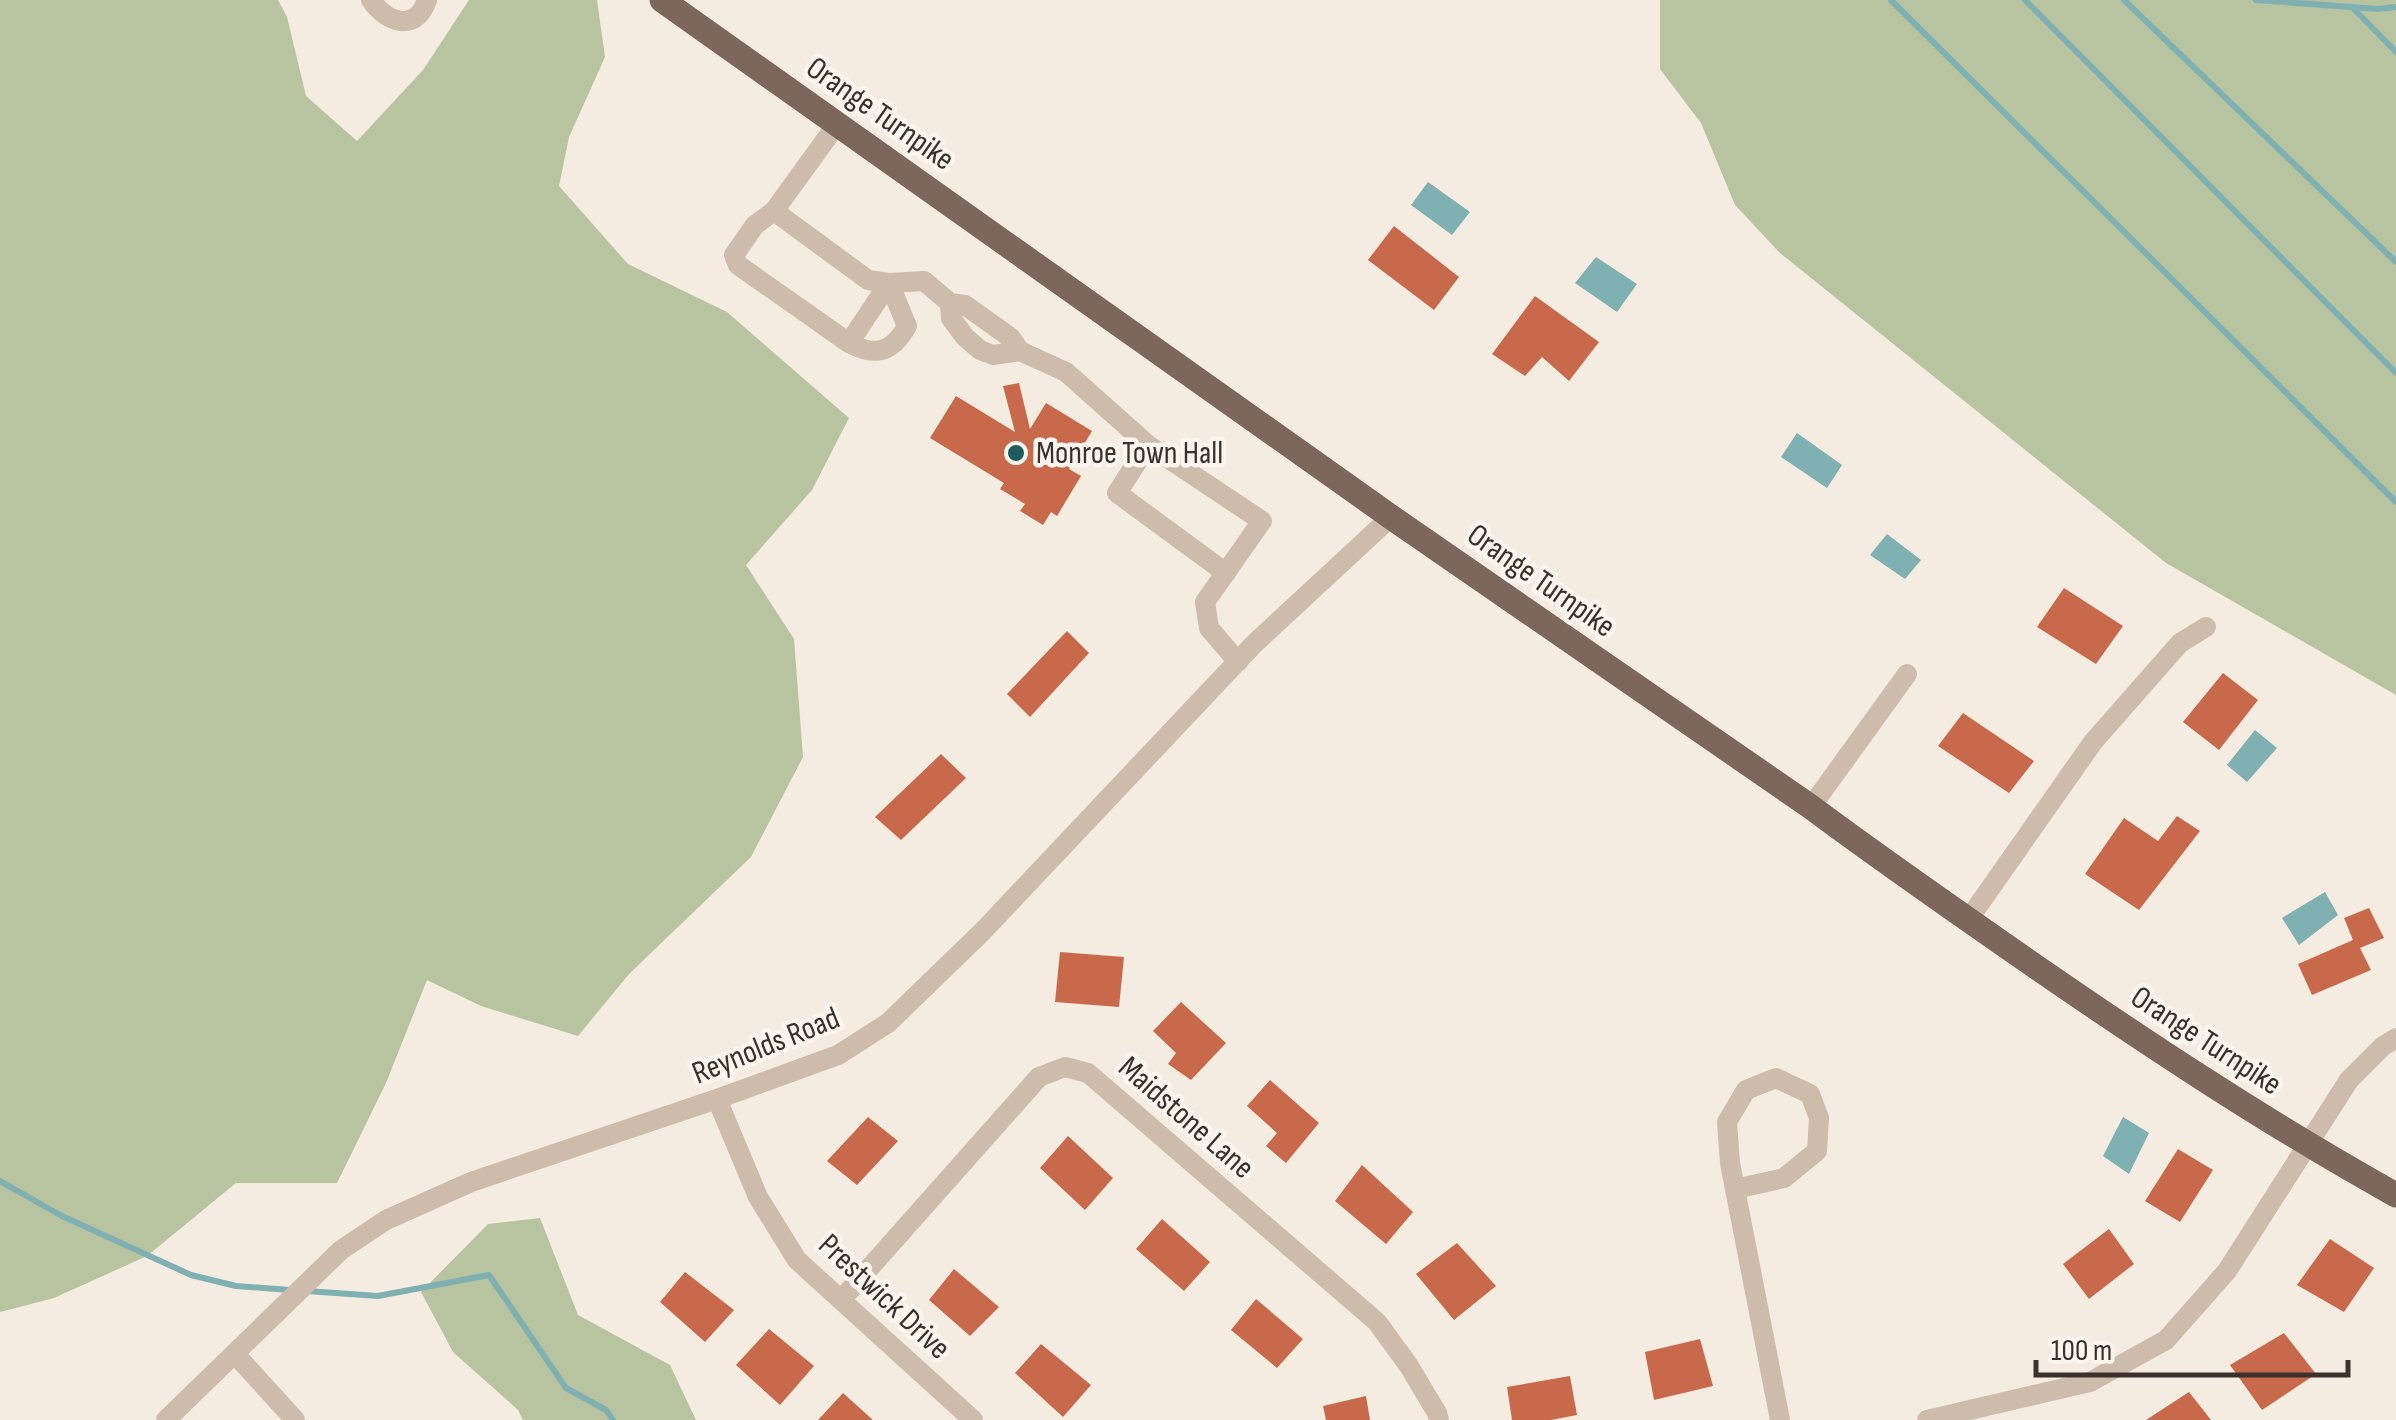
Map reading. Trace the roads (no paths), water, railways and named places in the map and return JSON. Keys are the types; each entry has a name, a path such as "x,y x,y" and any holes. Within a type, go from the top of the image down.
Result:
{"main road":[{"name":"Orange Turnpike","path":"662,0 1391,517 1811,806 2150,1046 2396,1196"}],"street":[{"path":"372,0 382,14 400,22 415,18 426,6 426,0"},
{"path":"837,124 774,211 755,225 734,255 738,265 849,343 876,353 887,349 908,326 889,283"},
{"path":"774,211 868,280 924,280 950,303 965,304 1011,338 1020,351 1066,372 1148,445 1262,521 1205,602 1209,628 1238,662"},
{"path":"849,343 889,283"},
{"path":"1148,445 1117,493 1226,573"},
{"name":"Reynolds Road","path":"166,1420 341,1250 386,1220 471,1182 838,1054 888,1024 982,932 1238,662 1391,517"},
{"path":"1968,920 2094,742 2180,643 2206,627"},
{"path":"1811,806 1907,674"},
{"path":"1928,1420 2090,1382 2166,1340 2227,1271 2349,1080 2396,1038"},
{"name":"Maidstone Lane","path":"841,1300 1039,1077 1065,1068 1088,1073 1377,1322 1439,1420"},
{"path":"1736,1190 1784,1178 1817,1150 1819,1118 1810,1094 1776,1078 1746,1090 1728,1122 1730,1163 1780,1420"},
{"name":"Prestwick Drive","path":"716,1099 758,1197 797,1260 973,1420"},
{"path":"235,1354 295,1420"}],"water":[{"path":"1428,182 1470,212 1452,235 1411,205"},
{"path":"1596,257 1637,284 1617,312 1575,283"},
{"path":"1797,433 1842,465 1827,488 1781,457"},
{"path":"1887,534 1921,560 1905,579 1870,555"},
{"path":"2255,730 2277,748 2247,782 2227,765"},
{"path":"2325,892 2338,915 2299,945 2282,918"},
{"path":"2123,1117 2149,1133 2129,1174 2103,1156"}],"waterway":[{"path":"1891,0 2396,502"},
{"path":"2025,0 2396,373"},
{"path":"2124,0 2396,262"},
{"path":"2256,0 2396,7"},
{"path":"2353,8 2396,52"},
{"path":"0,1181 62,1216 191,1275 236,1286 290,1290"},
{"path":"307,1291 378,1296 489,1275 566,1388 606,1410 613,1420"}],"place":[{"name":"Monroe Town Hall","path":"1016,453"}]}
